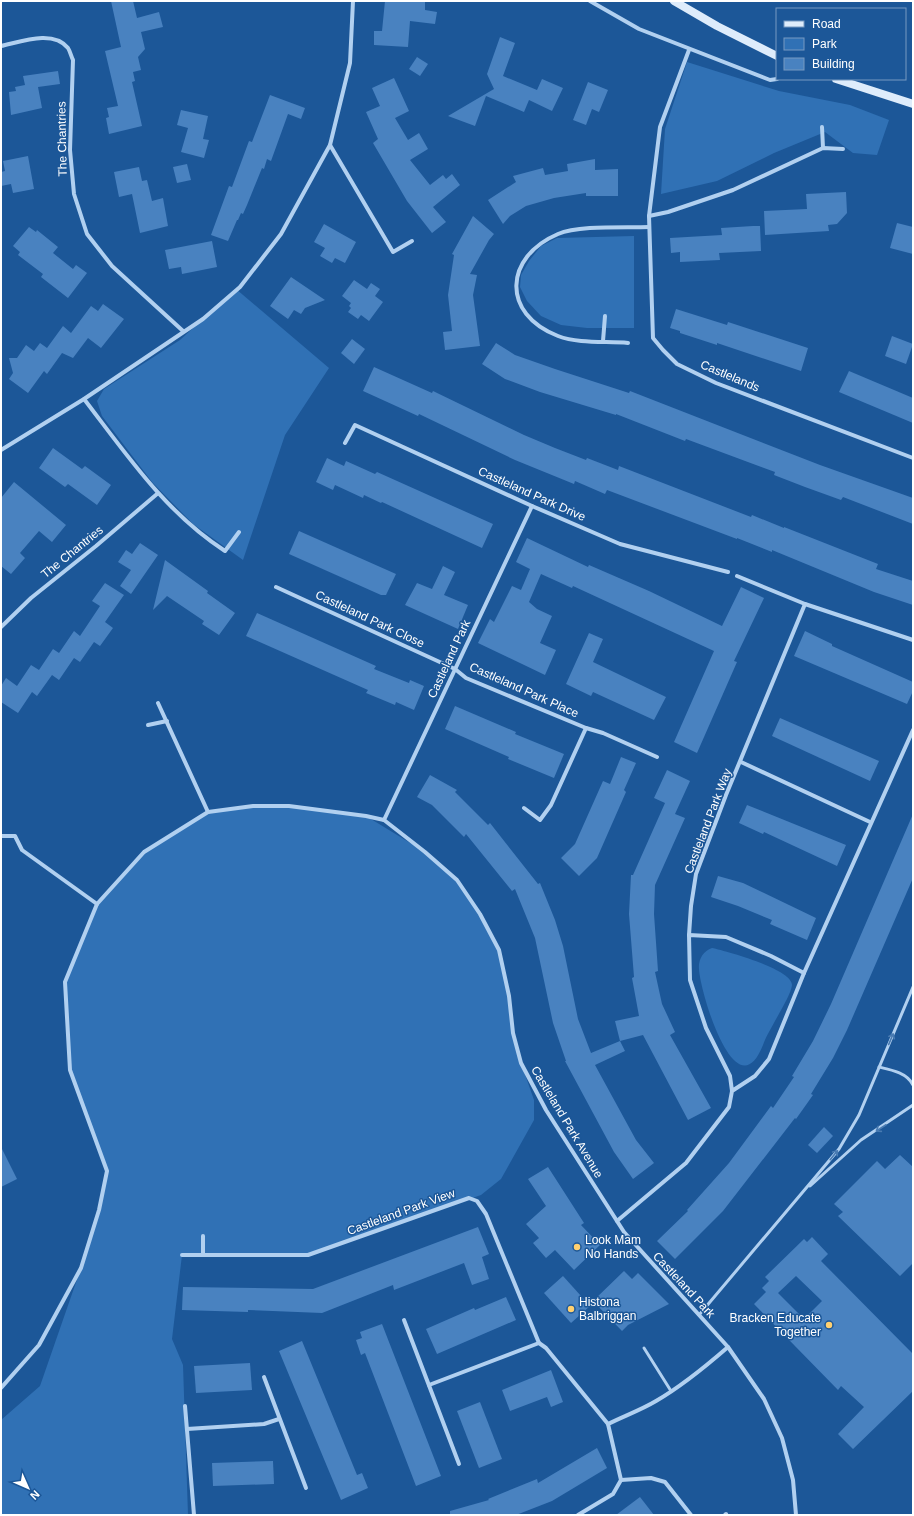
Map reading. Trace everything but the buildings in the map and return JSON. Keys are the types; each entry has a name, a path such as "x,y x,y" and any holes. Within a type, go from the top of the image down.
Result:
{"main road":[{"path":"674,1 717,26 776,56"},
{"path":"839,80 913,104"}],"street":[{"path":"1,450 84,399 203,319 240,287 281,234 330,145 350,63 353,1"},
{"path":"590,1 639,29 689,50 714,57 770,80 776,79"},
{"name":"The Chantries","path":"1,46 38,38 59,40 68,48 73,60 70,150 74,194 87,234 112,266 183,331"},
{"name":"Castlelands","path":"689,50 660,127 649,227 654,338 663,350 677,364 716,383 913,458"},
{"path":"822,127 823,148"},
{"path":"330,145 393,252 412,241"},
{"path":"650,216 668,212 733,190 823,148 843,148"},
{"path":"628,343 582,340 559,336 535,323 520,307 516,288 520,272 528,255 540,243 560,233 584,229 649,227"},
{"path":"604,341 605,316"},
{"path":"84,399 157,494 201,535 225,551 239,532"},
{"name":"Castleland Park Drive","path":"345,443 355,425 532,506 620,544 728,572"},
{"name":"The Chantries","path":"1,627 31,598 96,546 157,494"},
{"name":"Castleland Park","path":"384,820 532,506"},
{"path":"737,576 805,604 913,640"},
{"name":"Castleland Park Close","path":"276,587 455,669"},
{"name":"Castleland Park Way","path":"617,1221 686,1164 729,1107 732,1091 730,1076 706,1028 690,980 689,935 691,906 696,874 726,795 741,762 805,604"},
{"name":"Castleland Park Place","path":"455,669 466,678 586,728 603,733 657,757"},
{"path":"158,703 208,812"},
{"path":"148,725 167,721"},
{"name":"Castleland Park Place","path":"524,808 540,820 551,805 586,728"},
{"path":"732,1091 754,1076 769,1058 870,822 913,730"},
{"name":"Castleland Park Way","path":"741,762 870,822"},
{"path":"1,1388 39,1345 81,1268 99,1210 107,1171 70,1070 65,982 97,904 144,852 208,812 253,806 289,806 384,820"},
{"name":"Castleland Park Avenue","path":"384,820 458,880 480,914 499,950 509,996 513,1033 521,1063 546,1110 617,1221"},
{"path":"1,836 15,836 22,850 97,904"},
{"path":"689,935 726,937 804,974"},
{"name":"Castleland Park View","path":"182,1255 308,1255 469,1198 477,1201 486,1214 539,1343 546,1348 608,1424 621,1480"},
{"name":"Castleland Park","path":"617,1221 642,1254 728,1347 764,1399 782,1438 793,1480 796,1515"},
{"path":"203,1236 203,1255"},
{"path":"404,1320 459,1464"},
{"path":"429,1385 539,1343"},
{"path":"608,1424 655,1402 699,1372 728,1347"},
{"path":"264,1377 306,1488"},
{"path":"185,1406 194,1515"},
{"path":"187,1429 264,1424 279,1419"},
{"path":"578,1515 613,1494 621,1480 651,1478 665,1482 691,1515"}],"lane":[{"path":"699,1315 839,1149 859,1115 913,987"},
{"path":"879,1067 894,1070 910,1079 913,1085"},
{"path":"800,1196 860,1140 913,1105"},
{"path":"644,1348 671,1391"}],"green space":[{"path":"687,62 779,91 850,105 889,120 877,155 853,153 825,132 774,153 717,181 661,194 665,129"},
{"path":"634,236 634,328 587,328 561,325 541,316 527,301 520,287 521,275 529,261 541,246 557,238"},
{"path":"236,289 329,368 285,435 243,560 193,524 152,482 102,416 97,401 104,389 180,340"},
{"path":"253,806 289,806 366,816 425,852 457,880 480,914 499,950 509,996 513,1033 521,1063 534,1100 534,1120 501,1179 481,1195 308,1255 182,1255 172,1339 183,1365 188,1515 1,1515 1,1420 40,1386 81,1268 99,1210 107,1171 70,1070 65,982 97,904 144,852 208,812"},
{"path":"712,948 770,967 789,979 792,985 784,1005 753,1062 742,1065 731,1057 721,1041 713,1021 701,982 699,969 700,959 709,949"}],"place":[{"name":"Look Mam No Hands","path":"577,1247"},
{"name":"Histona Balbriggan","path":"571,1309"},
{"name":"Bracken Educate Together","path":"829,1325"}]}
